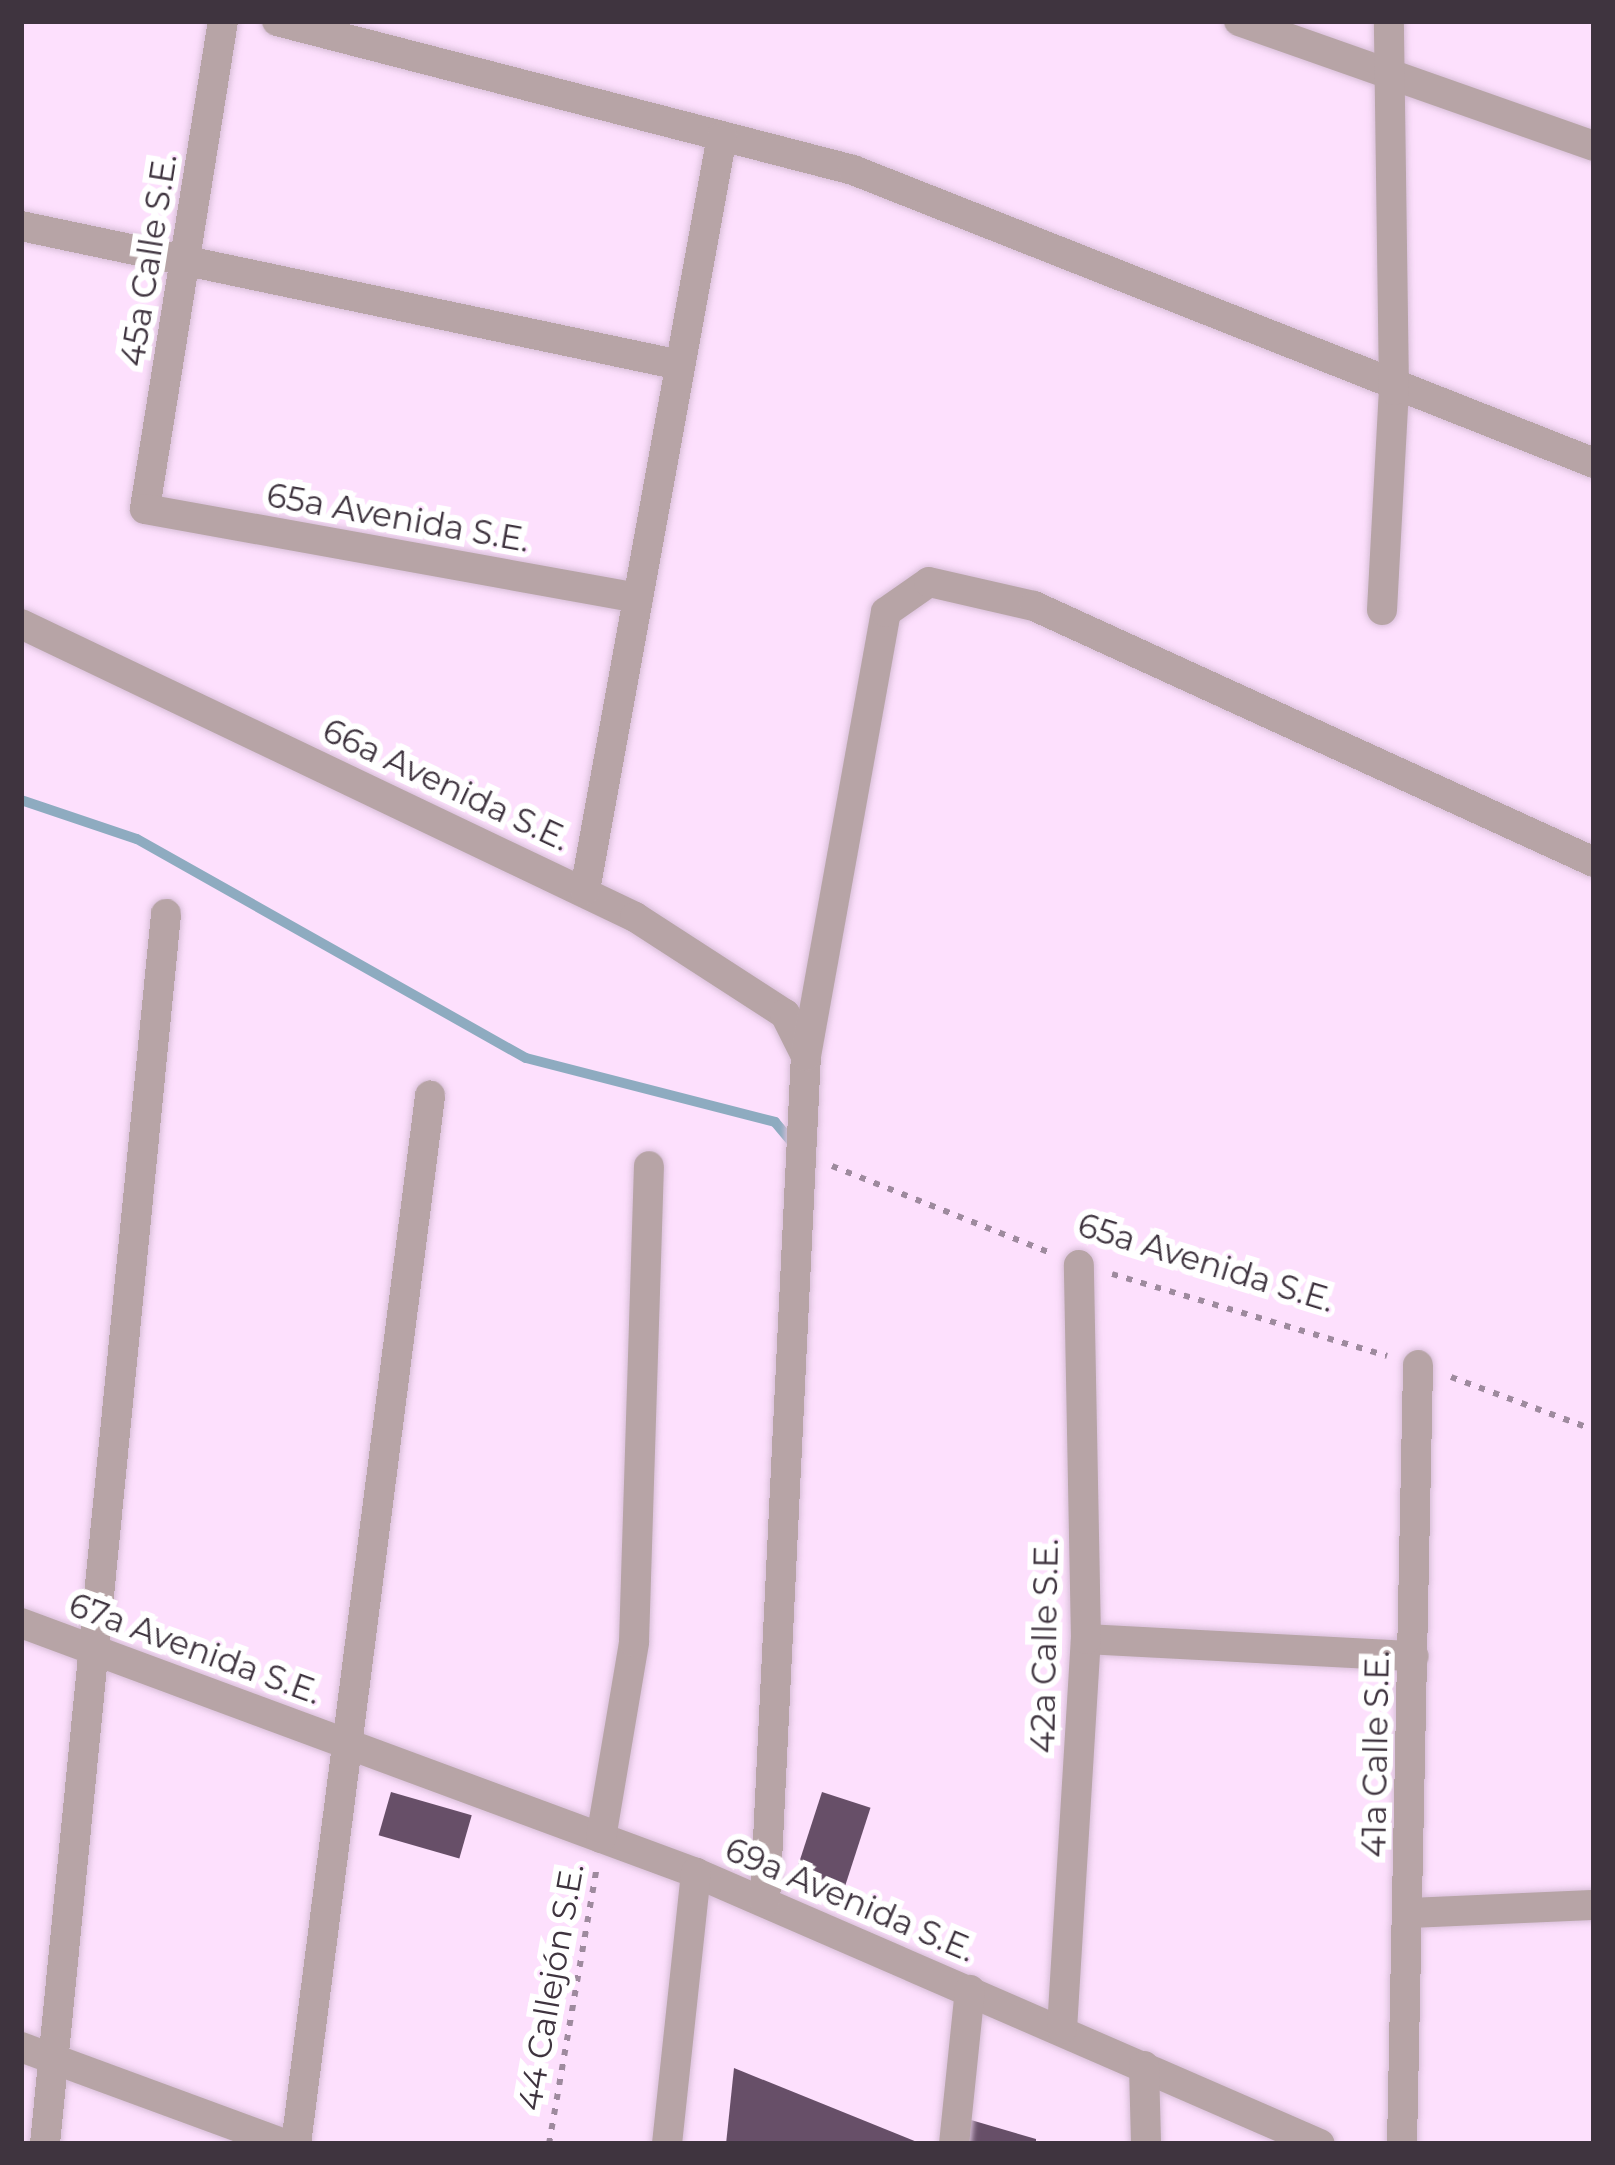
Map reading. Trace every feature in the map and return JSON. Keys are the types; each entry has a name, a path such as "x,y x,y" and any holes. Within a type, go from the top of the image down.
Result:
{"street":[{"name":"45a Calle S.E.","path":"145,509 223,21"},
{"path":"277,21 853,170 1394,390 1594,464"},
{"path":"1239,21 1594,146"},
{"path":"1382,610 1394,390 1389,21"},
{"path":"585,890 722,136"},
{"path":"21,226 187,254 680,364"},
{"name":"65a Avenida S.E.","path":"145,509 638,598"},
{"path":"765,1902 806,1056 886,612 929,581 1034,606 1594,862"},
{"name":"66a Avenida S.E.","path":"21,624 585,890 785,1014 806,1056"},
{"path":"45,2144 56,2060 88,1648 166,914"},
{"path":"296,2144 430,1096"},
{"path":"601,1838 634,1642 650,1166"},
{"name":"42a Calle S.E.","path":"1062,2029 1087,1639 1079,1265"},
{"name":"41a Calle S.E.","path":"1402,2144 1418,1365"},
{"name":"67a Avenida S.E.","path":"21,1623 344,1743"},
{"path":"1087,1639 1414,1656"},
{"name":"69a Avenida S.E.","path":"344,1743 696,1873 1320,2144"},
{"path":"667,2144 696,1873"},
{"path":"1408,1912 1594,1905"},
{"path":"953,2144 970,1990"},
{"path":"21,2047 285,2144"},
{"path":"1144,2066 1146,2144"}],"path":[{"name":"65a Avenida S.E.","path":"801,1154 1079,1265 1418,1365 1594,1430"},
{"name":"44 Callejón S.E.","path":"549,2144 601,1838"}],"building":[{"path":"391,1792 472,1815 459,1858 379,1835"},
{"path":"822,1792 871,1808 840,1901 792,1885"},
{"path":"734,2068 922,2144 726,2144"},
{"path":"971,2120 1036,2139 1036,2144 967,2144"}],"waterway":[{"path":"21,800 137,839 526,1058 775,1122 795,1146"}]}
